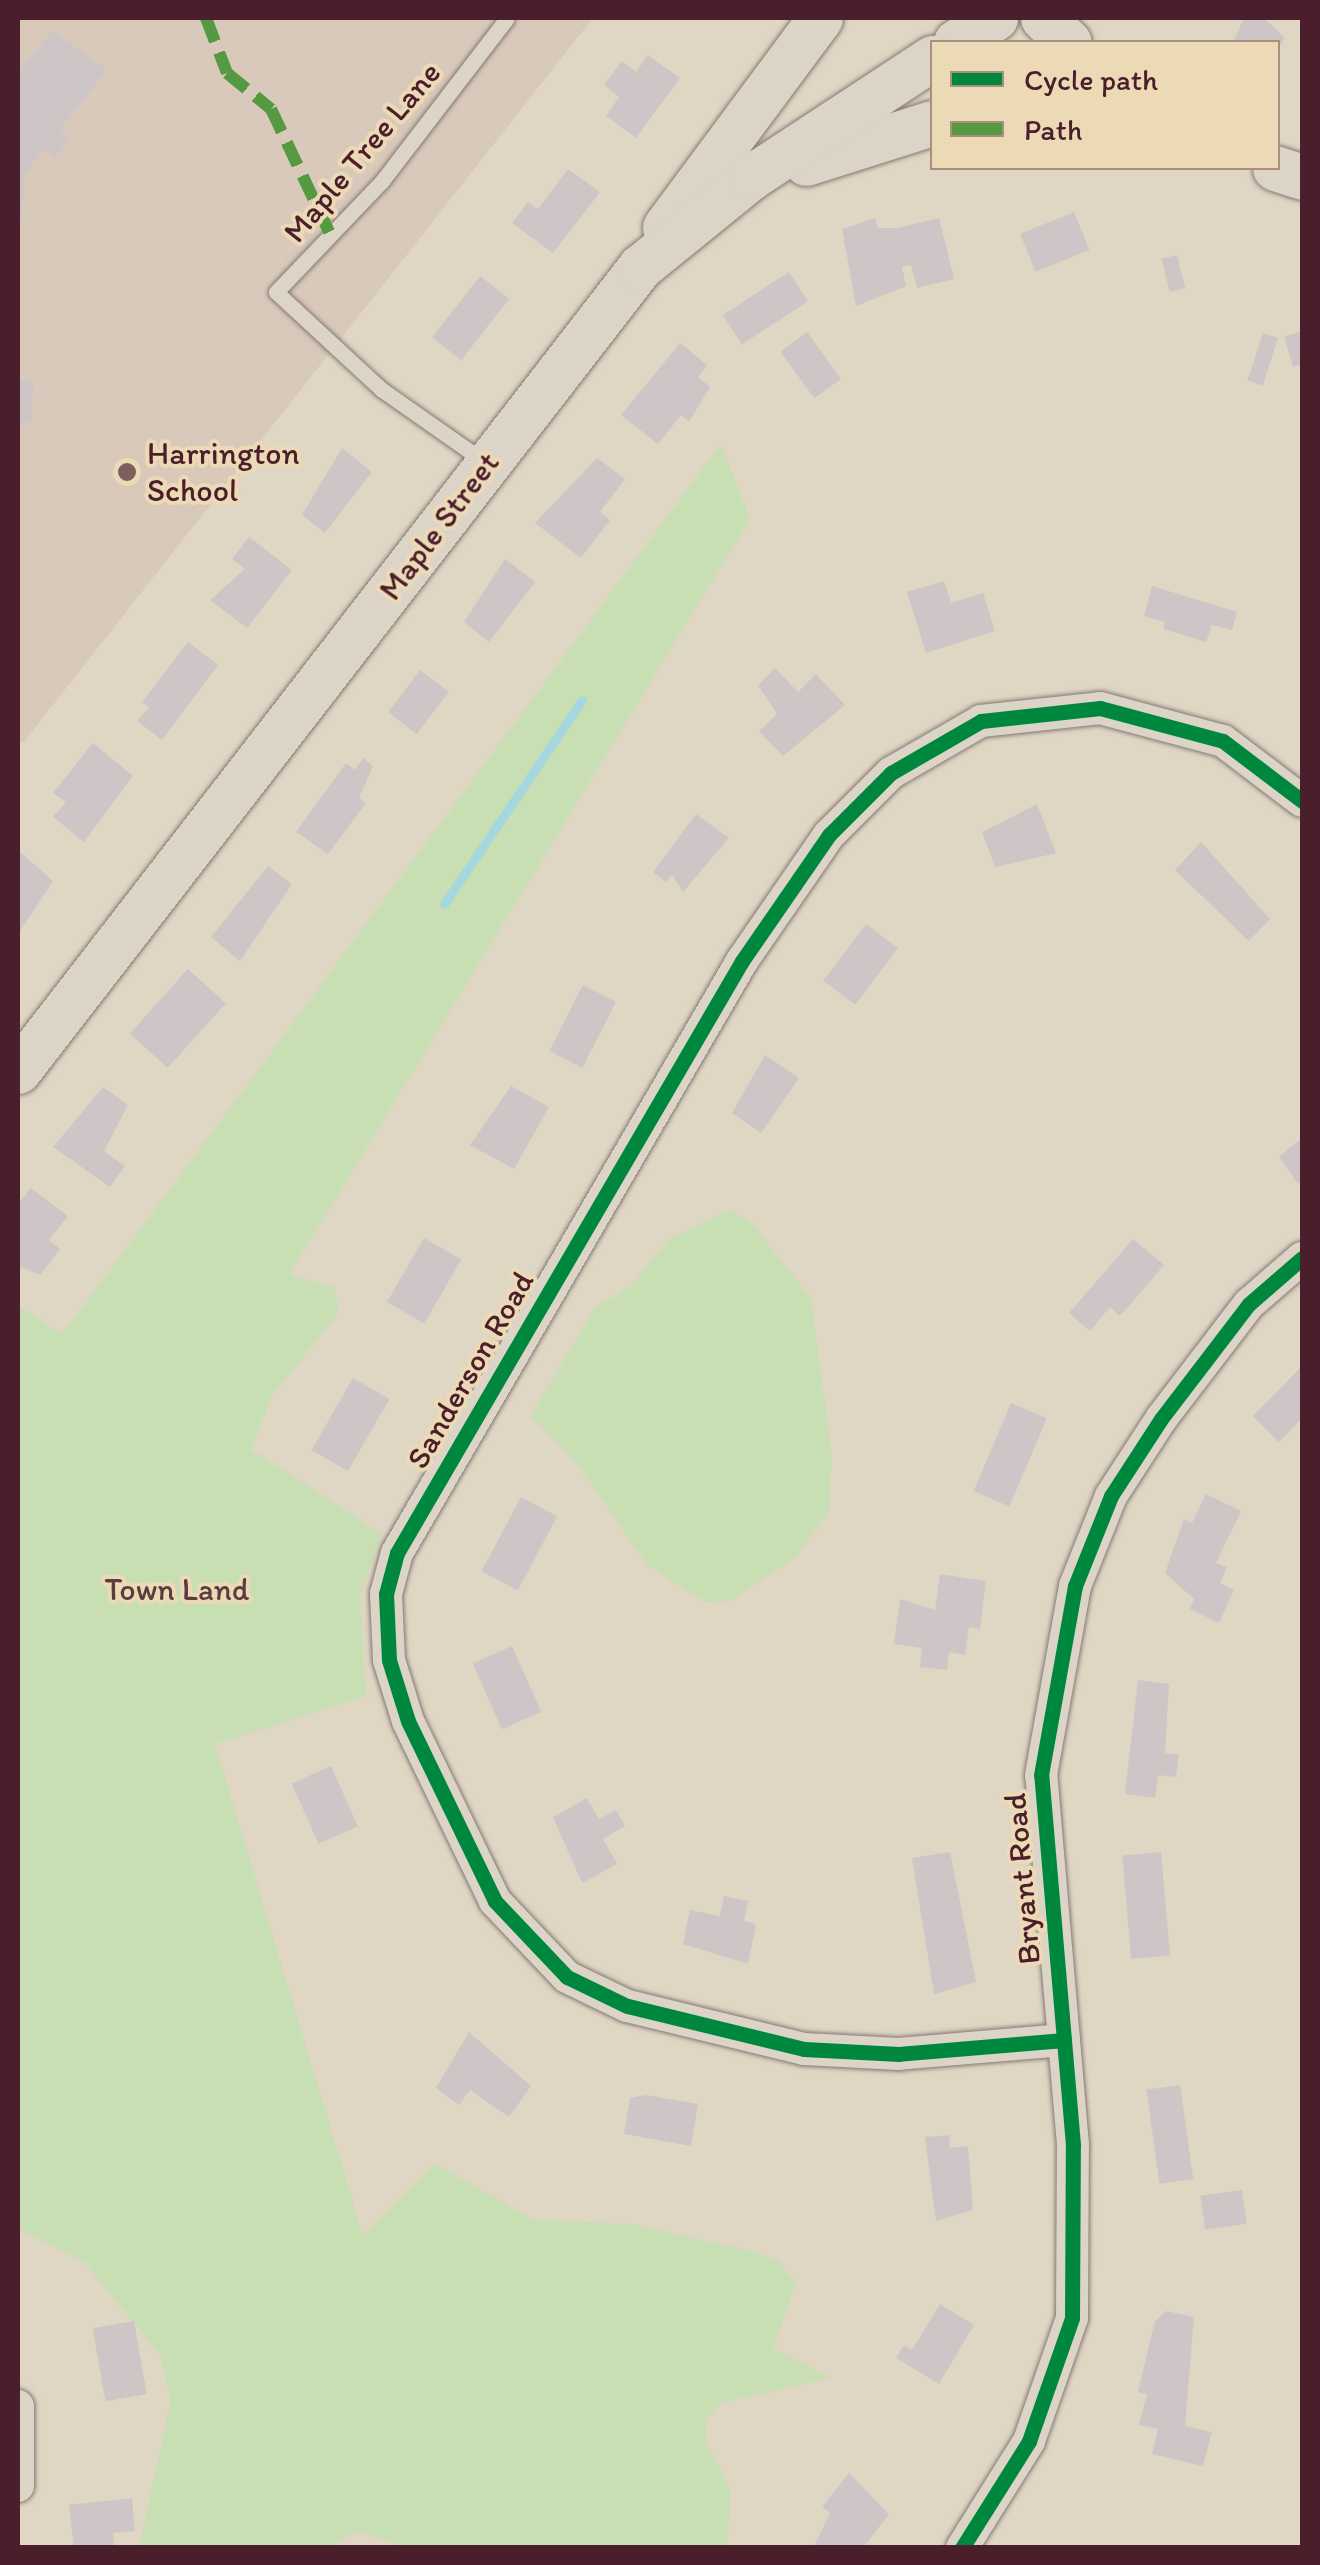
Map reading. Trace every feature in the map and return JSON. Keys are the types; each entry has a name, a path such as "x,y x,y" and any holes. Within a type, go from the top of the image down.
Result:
{"main road":[{"path":"640,267 718,146 820,18"},
{"path":"959,40 995,18"},
{"path":"1042,18 1067,40"},
{"name":"Maple Street","path":"18,1071 640,267 696,216 930,59"},
{"path":"696,216 813,160 930,124"}],"street":[{"name":"Sanderson Road","path":"1064,2040 899,2054 804,2049 627,2006 567,1977 494,1901 408,1721 389,1660 386,1594 397,1554 742,960 829,834 891,773 981,721 1100,708 1223,740 1302,801"},
{"name":"Bryant Road","path":"962,2548 1029,2441 1072,2318 1078,2246 1041,1775 1075,1586 1111,1496 1161,1419 1249,1304 1302,1258"},
{"path":"18,2406 18,2486"}],"lane":[{"name":"Maple Tree Lane","path":"487,463 382,390 276,292 382,181 507,18"}],"shaded area":[{"name":"Harrington School","path":"18,18 593,18 23,743 18,738"}],"green space":[{"name":"Town Land","path":"721,444 750,519 289,1275 334,1287 339,1312 272,1396 251,1449 382,1534 360,1595 366,1696 215,1744 363,2236 435,2164 535,2220 632,2224 750,2251 778,2261 796,2283 773,2348 831,2378 721,2403 707,2418 705,2439 731,2491 727,2547 408,2548 357,2531 329,2547 139,2547 171,2401 160,2355 84,2262 18,2229 18,1306 63,1334"},
{"path":"730,1210 753,1224 811,1299 832,1456 829,1510 798,1555 729,1601 705,1602 647,1564 577,1463 531,1416 595,1308 631,1286 669,1239"}],"building":[{"path":"1244,18 1264,18 1285,38 1280,45 1280,40 1234,40"},
{"path":"53,30 107,70 60,130 71,138 55,158 44,149 25,174 18,255 18,71"},
{"path":"648,55 680,78 636,138 606,116 619,97 604,85 622,61 636,72"},
{"path":"568,169 600,192 553,253 512,223 528,202 538,209"},
{"path":"1074,212 1089,250 1036,272 1020,234"},
{"path":"875,218 878,228 898,228 939,218 954,279 917,288 911,265 902,267 906,286 856,306 842,229"},
{"path":"1177,255 1185,288 1170,292 1161,259"},
{"path":"789,272 808,301 742,344 723,315"},
{"path":"480,276 509,299 461,360 432,337"},
{"path":"1302,331 1302,364 1293,367 1284,337"},
{"path":"807,332 841,379 814,398 780,351"},
{"path":"1263,333 1278,338 1263,385 1248,381"},
{"path":"680,343 707,365 698,377 710,387 689,422 681,415 658,444 621,415"},
{"path":"18,379 34,380 31,423 18,422"},
{"path":"342,448 372,472 325,533 302,515"},
{"path":"597,458 625,479 600,512 610,520 581,558 535,523"},
{"path":"249,537 292,570 247,628 210,600 245,569 232,559"},
{"path":"505,559 535,582 489,642 464,622"},
{"path":"944,581 951,603 983,593 995,631 926,653 907,592"},
{"path":"1152,586 1237,612 1232,630 1212,625 1206,642 1163,629 1165,622 1144,616"},
{"path":"188,642 218,665 162,740 137,721 149,707 142,702"},
{"path":"775,668 798,692 816,674 845,705 783,756 759,731 777,714 758,685"},
{"path":"420,670 449,692 417,734 388,712"},
{"path":"93,743 133,776 84,842 53,817 66,802 53,793"},
{"path":"363,758 373,766 359,798 366,803 328,854 296,832 346,763 355,770"},
{"path":"1037,804 1056,853 995,867 982,832"},
{"path":"696,814 729,838 683,892 672,875 666,882 653,872"},
{"path":"1201,842 1270,919 1249,941 1175,870"},
{"path":"18,850 53,881 18,934"},
{"path":"268,866 292,884 240,961 211,937"},
{"path":"866,924 898,948 855,1005 823,981"},
{"path":"188,969 226,1003 168,1068 130,1034"},
{"path":"583,985 616,1002 582,1068 549,1051"},
{"path":"765,1055 799,1078 761,1133 732,1113"},
{"path":"511,1086 549,1107 514,1169 470,1145"},
{"path":"103,1087 128,1105 104,1151 125,1166 110,1187 53,1147"},
{"path":"1302,1138 1302,1181 1298,1184 1279,1157"},
{"path":"31,1188 68,1216 49,1240 60,1249 40,1275 18,1266 18,1204"},
{"path":"424,1238 461,1260 424,1324 387,1302"},
{"path":"1133,1239 1164,1265 1120,1316 1110,1307 1090,1331 1069,1313"},
{"path":"1302,1366 1302,1418 1279,1442 1253,1416"},
{"path":"353,1378 389,1399 348,1471 312,1450"},
{"path":"1011,1403 1047,1418 1009,1507 973,1491"},
{"path":"1206,1494 1241,1511 1216,1563 1227,1567 1220,1583 1234,1590 1219,1623 1190,1609 1194,1599 1165,1573 1184,1519 1192,1523"},
{"path":"521,1497 557,1516 518,1590 482,1571"},
{"path":"940,1574 986,1581 980,1629 969,1627 965,1655 949,1652 947,1670 920,1667 922,1648 894,1644 900,1599 935,1610"},
{"path":"512,1646 541,1712 502,1729 473,1663"},
{"path":"1138,1680 1169,1684 1165,1753 1179,1755 1176,1777 1158,1775 1155,1798 1125,1794"},
{"path":"331,1766 358,1826 319,1844 292,1783"},
{"path":"587,1798 599,1819 616,1810 625,1826 603,1839 617,1864 582,1883 553,1817"},
{"path":"950,1852 976,1982 934,1994 912,1858"},
{"path":"1161,1852 1170,1956 1131,1959 1122,1855"},
{"path":"724,1896 748,1901 744,1921 756,1924 748,1964 683,1944 690,1910 720,1916"},
{"path":"469,2032 531,2086 509,2117 470,2090 459,2105 436,2088"},
{"path":"1180,2085 1193,2179 1160,2184 1146,2090"},
{"path":"646,2095 698,2104 691,2146 624,2134 630,2098"},
{"path":"949,2135 950,2148 968,2146 973,2210 936,2221 925,2137"},
{"path":"1242,2190 1247,2224 1205,2230 1200,2196"},
{"path":"940,2304 974,2325 939,2384 896,2358 904,2345 912,2350"},
{"path":"1166,2311 1194,2317 1185,2426 1212,2432 1203,2466 1152,2454 1158,2429 1139,2425 1147,2394 1138,2392 1155,2321"},
{"path":"134,2321 147,2394 105,2401 93,2328"},
{"path":"849,2473 889,2514 863,2548 813,2548 830,2513 822,2507"},
{"path":"132,2498 135,2531 113,2533 114,2545 132,2548 74,2548 69,2505"}],"waterway":[{"path":"444,904 582,700"}],"marked path":[{"path":"206,18 227,73 271,109 331,236"}],"cycle path":[{"path":"1064,2040 899,2054 804,2049 627,2006 567,1977 495,1901 408,1721 389,1660 386,1594 397,1553 742,961 829,835 891,773 981,721 1100,708 1223,741 1302,801"},
{"path":"962,2548 1029,2441 1072,2318 1073,2145 1041,1775 1075,1586 1111,1496 1161,1419 1249,1304 1302,1258"}],"place":[{"name":"Harrington School","path":"127,472"}]}
